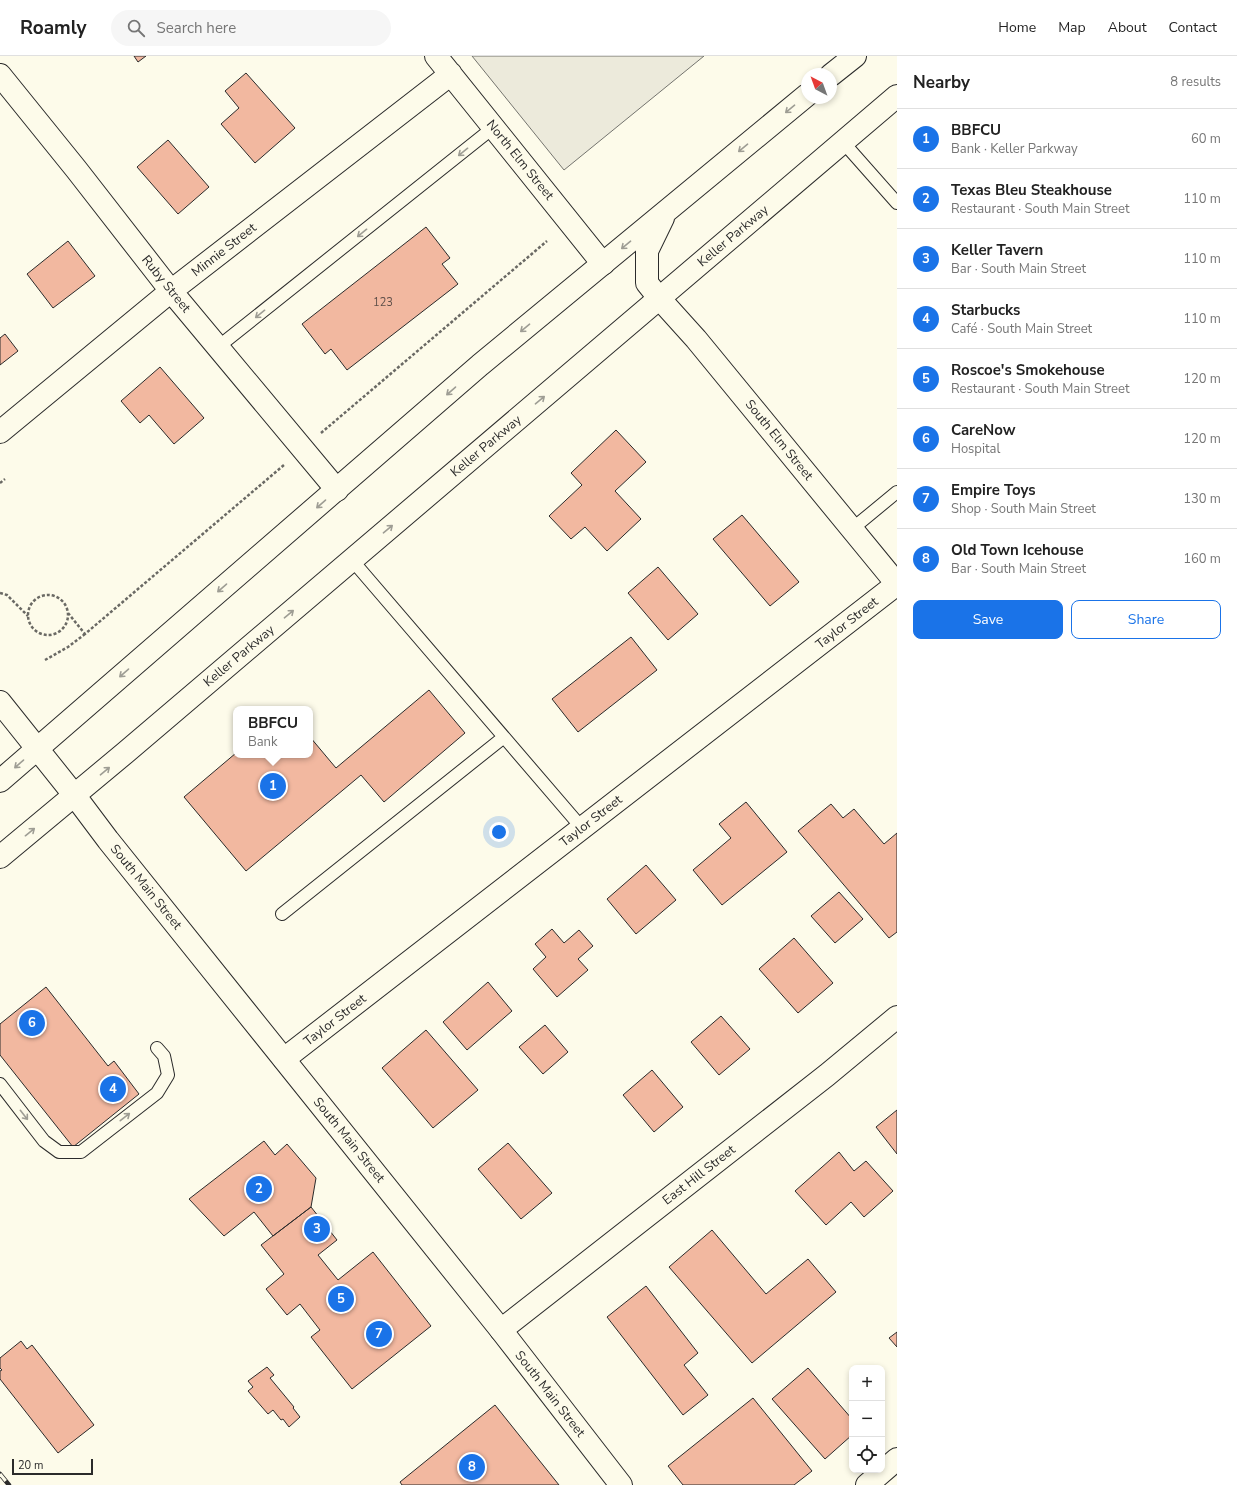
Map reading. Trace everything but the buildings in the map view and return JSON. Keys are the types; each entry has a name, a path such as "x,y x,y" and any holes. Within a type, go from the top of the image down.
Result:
{"main road":[{"name":"North Elm Street","path":"436,56 603,264"},
{"path":"837,71 854,56"},
{"name":"Minnie Street","path":"0,432 171,291 451,74"},
{"name":"Ruby Street","path":"0,75 76,169 171,291 337,490"},
{"name":"Keller Parkway","path":"0,857 75,796 897,96"},
{"path":"0,781 480,366 801,100"},
{"name":"South Elm Street","path":"666,212 648,251 647,283 696,339 897,584"},
{"name":"Taylor Street","path":"284,1059 897,584"},
{"name":"South Main Street","path":"0,702 108,840 501,1330 621,1485"},
{"name":"East Hill Street","path":"501,1330 827,1075 897,1017"},
{"path":"867,1485 897,1459"}],"lane":[{"path":"218,347 494,127"},
{"path":"843,142 897,203"},
{"path":"852,529 897,492"},
{"path":"352,560 582,828"},
{"path":"282,914 504,737"},
{"path":"0,1084 44,1141 59,1152 81,1152 157,1092 168,1075 164,1056 157,1048"}],"path":[{"path":"45,660 68,647 85,634 547,241"},
{"path":"0,483 5,479"},
{"path":"0,593 7,595 28,616 32,628 42,635 49,636 61,631 65,626 68,613"},
{"path":"28,616 32,603 37,598 50,595 57,597 66,606 68,613 85,634"}],"shaded area":[{"path":"472,56 704,56 564,170"}],"railway":[{"path":"0,1474 9,1485"}],"place":[{"name":"BBFCU","path":"273,786"},
{"name":"CareNow","path":"32,1023"},
{"name":"Starbucks","path":"113,1089"},
{"name":"Texas Bleu Steakhouse","path":"259,1189"},
{"name":"Keller Tavern","path":"317,1229"},
{"name":"Roscoe's Smokehouse","path":"341,1299"},
{"name":"Empire Toys","path":"379,1334"},
{"name":"Old Town Icehouse","path":"472,1467"}]}
